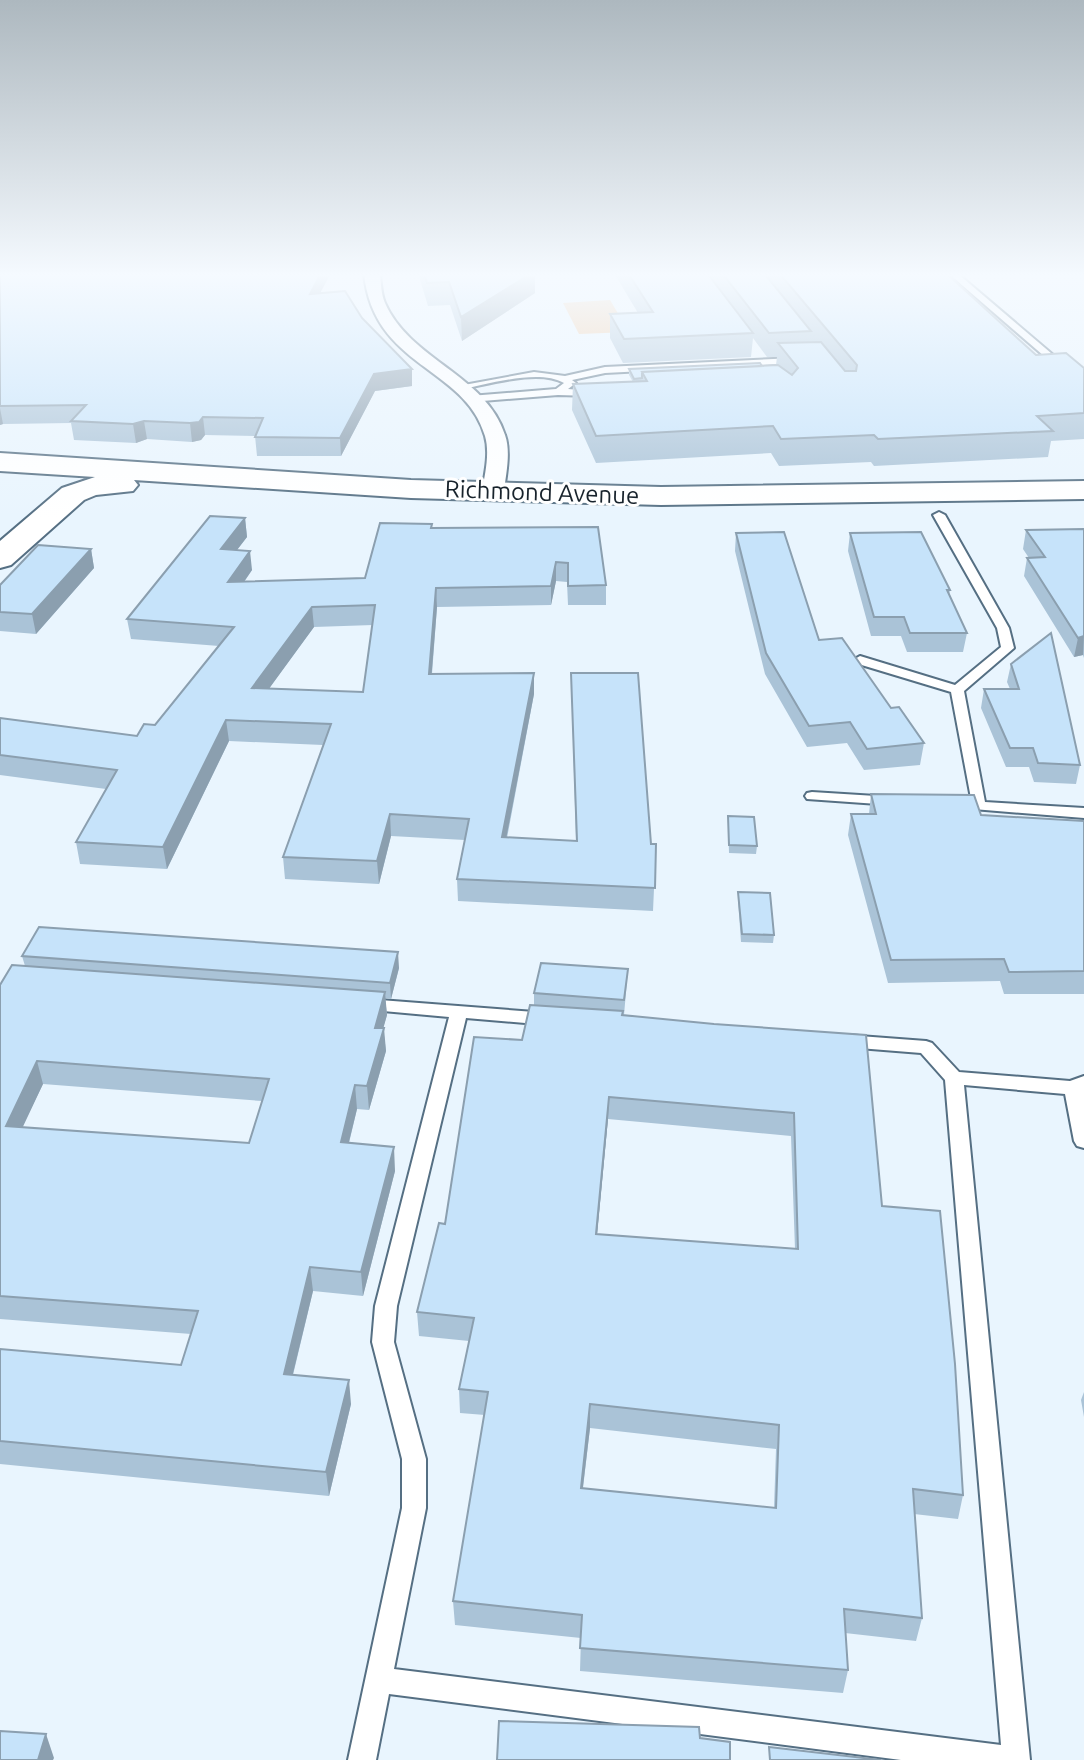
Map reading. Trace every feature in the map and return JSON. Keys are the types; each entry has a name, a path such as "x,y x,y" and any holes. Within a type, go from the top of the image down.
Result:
{"main road":[{"name":"Richmond Avenue","path":"0,462 493,491 1084,512"},
{"path":"0,558 73,494 91,486 307,491 342,484"},
{"name":"Richmond Avenue","path":"0,487 73,494 540,515 934,505 1084,490"},
{"path":"268,504 345,498 472,501 488,497 493,491"}],"street":[{"path":"421,355 464,393 495,435 493,491"}],"lane":[{"path":"759,355 772,373"},
{"path":"1048,355 1069,373"},
{"path":"464,393 521,375 566,378 605,370 807,360"},
{"path":"558,392 571,383 566,378"},
{"path":"464,393 603,393"},
{"path":"934,505 1003,628 1008,648 957,690"},
{"path":"860,660 957,690"},
{"path":"957,690 970,805 1084,813"},
{"path":"812,796 902,801"},
{"path":"348,1004 568,1020"},
{"path":"362,1760 414,1508 414,1459 383,1342 386,1306 459,1012"},
{"path":"832,1040 926,1047 954,1078 1016,1760"},
{"path":"954,1078 1078,1085 1084,1141"},
{"path":"378,1680 1009,1760"}],"building":[{"path":"0,355 398,355 412,369 374,374 340,438 255,437 263,418 203,417 199,422 190,423 144,421 133,424 71,421 86,405 0,406"},
{"path":"788,355 832,355 845,371 856,371 857,365 849,355 1069,355 1084,368 1084,413 1037,416 1053,431 878,439 874,435 781,439 773,426 596,436 573,384 647,381 642,372 778,365 792,375 798,368"},
{"path":"760,363 762,366 642,372 642,378 634,379 629,369"},
{"path":"210,516 245,518 221,549 250,551 228,582 365,578 380,523 432,524 431,528 598,527 606,585 568,586 568,563 556,562 551,586 436,588 429,674 534,673 502,837 577,841 571,673 638,673 651,844 656,844 655,888 457,879 469,819 390,814 377,861 283,857 331,724 226,720 163,847 76,842 117,770 0,755 0,718 137,736 144,724 155,725 234,627 127,619","holes":["375,605 363,692 252,688 312,607"]},
{"path":"1084,529 1084,636 1078,638 1027,558 1045,557 1026,530"},
{"path":"784,532 819,640 842,638 891,708 899,707 924,743 867,749 850,722 809,726 766,653 736,533"},
{"path":"921,532 967,633 910,633 904,617 874,617 850,533"},
{"path":"38,545 91,549 32,614 0,612 0,585"},
{"path":"1051,633 1080,765 1038,763 1033,748 1010,748 984,689 1019,689 1011,664"},
{"path":"871,794 974,795 981,815 1084,821 1084,971 1009,972 1004,959 891,960 851,814 876,814"},
{"path":"728,816 754,817 757,846 729,845"},
{"path":"738,892 770,893 774,935 742,934"},
{"path":"39,927 398,952 390,983 22,956"},
{"path":"541,963 628,969 624,1000 534,993"},
{"path":"12,965 385,992 375,1028 384,1028 367,1086 355,1085 341,1142 394,1147 361,1272 310,1267 284,1374 349,1380 326,1472 0,1441 0,1349 181,1365 198,1311 0,1296 0,985","holes":["37,1061 269,1079 249,1143 6,1126"]},
{"path":"530,1005 623,1011 622,1015 714,1024 866,1035 882,1206 940,1211 955,1364 963,1495 913,1489 922,1618 844,1609 848,1670 580,1648 582,1615 453,1601 488,1392 459,1389 474,1318 417,1312 439,1223 445,1224 474,1037 522,1040","holes":["609,1097 794,1113 798,1249 596,1234","590,1404 779,1425 776,1508 581,1488"]},
{"path":"499,1721 699,1727 700,1738 730,1742 730,1760 497,1760"},
{"path":"0,1731 46,1734 38,1760 0,1760"},
{"path":"769,1747 881,1760 770,1760"}]}
